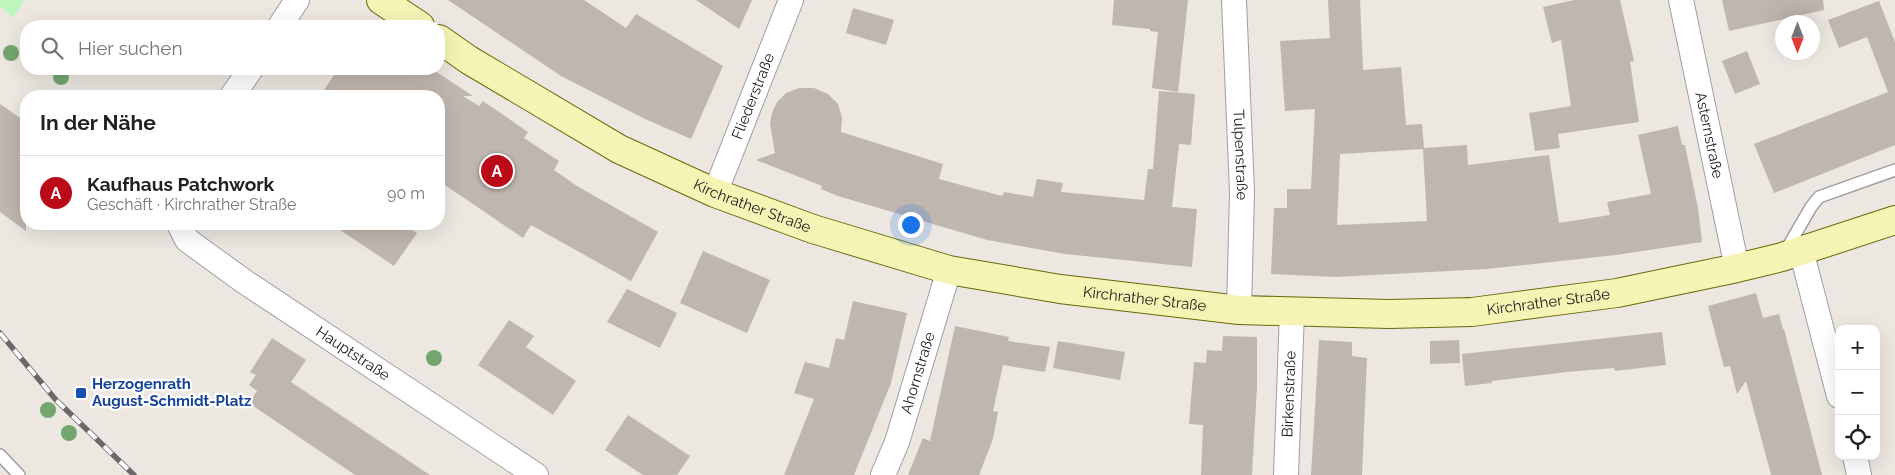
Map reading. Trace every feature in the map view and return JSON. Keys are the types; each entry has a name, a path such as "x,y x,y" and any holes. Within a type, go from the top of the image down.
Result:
{"main road":[{"path":"381,0 411,20"},
{"name":"Kirchrather Straße","path":"445,43 468,60 619,149 715,193 813,230 949,270 1060,289 1239,310 1389,314 1472,312 1617,293 1737,268 1791,254 1895,220"}],"street":[{"path":"284,20 297,0"},
{"name":"Tulpenstraße","path":"1234,0 1242,192 1239,310"},
{"name":"Asternstraße","path":"1681,0 1737,268"},
{"name":"Fliederstraße","path":"715,193 788,2"},
{"path":"236,90 247,75"},
{"name":"Hauptstraße","path":"182,230 187,240 245,282 536,475"},
{"path":"1791,254 1835,384"},
{"name":"Ahornstraße","path":"882,475 897,442 949,270"},
{"name":"Birkenstraße","path":"1286,475 1292,312"},
{"path":"1855,460 1859,475"}],"lane":[{"path":"1791,254 1811,207 1819,198 1895,170"},
{"path":"0,455 19,475"}],"green space":[{"path":"0,0 24,0 13,18 0,6"}],"building":[{"path":"448,0 584,0 626,28 636,14 723,66 691,139 645,119 561,76"},
{"path":"696,0 752,0 739,29"},
{"path":"1114,0 1188,0 1178,92 1152,88 1158,32 1150,31 1150,29 1112,25"},
{"path":"1328,0 1360,0 1363,70 1401,67 1406,125 1422,124 1424,148 1467,145 1468,165 1549,155 1559,223 1610,215 1607,202 1651,194 1638,135 1678,126 1682,145 1685,145 1698,208 1702,242 1616,255 1487,269 1335,277 1271,274 1274,208 1287,208 1287,189 1311,189 1315,109 1285,111 1280,41 1330,38","holes":["1423,149 1427,221 1337,225 1340,154"]},
{"path":"1574,0 1620,0 1634,61 1630,62 1639,122 1558,134 1560,148 1535,151 1529,113 1571,106 1561,40 1552,43 1543,7"},
{"path":"1722,0 1823,0 1824,10 1801,15 1775,15 1775,21 1729,31"},
{"path":"1879,1 1895,42 1895,145 1774,193 1754,144 1888,92 1867,37 1839,48 1828,20"},
{"path":"853,8 894,20 886,45 846,33"},
{"path":"1747,51 1760,84 1735,94 1722,61"},
{"path":"334,75 441,75 473,96 463,96 479,106 483,101 528,132 524,138 559,161 554,170 577,186 658,232 631,281 531,225 523,238 445,185 445,90 324,90"},
{"path":"799,88 814,88 828,94 838,104 842,118 841,132 943,164 939,179 1002,196 1004,192 1033,197 1037,179 1063,183 1061,192 1144,200 1148,169 1153,169 1159,91 1195,94 1191,145 1179,144 1172,207 1197,209 1192,267 1065,254 987,240 838,196 821,189 822,186 756,160 775,153 770,124 772,113 777,102 786,93"},
{"path":"0,104 20,118 20,227 0,212"},
{"path":"340,230 413,230 417,233 394,266"},
{"path":"703,251 770,280 747,333 680,303"},
{"path":"627,289 677,313 660,348 607,322"},
{"path":"1756,293 1763,318 1779,314 1822,475 1771,475 1746,381 1737,394 1730,366 1724,367 1708,306"},
{"path":"853,301 907,313 891,383 854,475 784,475 814,399 794,393 805,362 829,368 836,338 844,340"},
{"path":"509,320 534,336 526,347 576,381 553,415 478,365"},
{"path":"955,326 1009,337 1008,341 1050,347 1045,372 1003,365 993,411 998,412 993,439 979,475 908,475 923,438 930,441"},
{"path":"1662,332 1666,365 1615,371 1614,368 1567,372 1465,386 1462,354"},
{"path":"1223,336 1257,337 1257,387 1252,475 1201,475 1203,425 1189,424 1194,362 1206,363 1207,350 1222,351"},
{"path":"272,338 306,360 291,382 430,475 355,475 249,403 257,391 249,385 256,375 250,372"},
{"path":"1319,340 1352,342 1352,356 1367,358 1362,475 1311,475"},
{"path":"1459,340 1460,363 1430,364 1430,341"},
{"path":"1058,341 1125,352 1120,380 1053,368"},
{"path":"628,415 690,456 677,475 643,475 605,450"}],"railway":[{"path":"0,333 56,400 134,475"}],"place":[{"name":"Kaufhaus Patchwork","path":"497,171"},
{"name":"Herzogenrath August-Schmidt-Platz","path":"81,393"}]}
